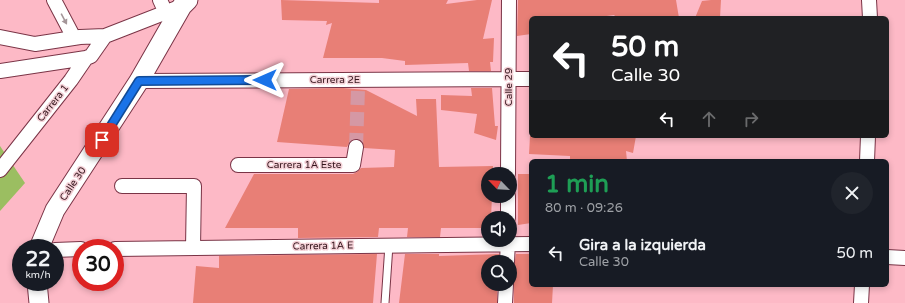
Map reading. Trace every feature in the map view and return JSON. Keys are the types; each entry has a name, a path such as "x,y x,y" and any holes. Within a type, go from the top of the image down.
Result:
{"street":[{"path":"0,71 88,57 91,47 88,41 77,38 54,0"},
{"name":"Calle 29","path":"508,167 509,0"},
{"path":"869,0 870,16"},
{"path":"0,37 36,44 77,38 105,36 174,5"},
{"name":"Calle 30","path":"43,239 56,210 139,81 174,5"},
{"name":"Carrera 1","path":"0,170 105,36"},
{"name":"Carrera 2E","path":"139,81 358,84 529,79"},
{"path":"867,159 868,138"},
{"name":"Carrera 1A Este","path":"238,165 353,165 356,147"},
{"path":"122,186 194,186 193,248"},
{"name":"Carrera 1A E","path":"124,249 481,243"},
{"name":"Carrera 1A E","path":"517,243 529,244"},
{"path":"889,257 905,258"},
{"path":"861,303 862,287"},
{"path":"38,291 39,303"},
{"path":"505,303 506,291"}],"lane":[{"path":"385,303 389,245"}],"green space":[{"path":"0,146 25,183 0,211"}],"building":[{"path":"281,0 379,3 379,0 448,0 446,4 477,0 492,0 483,39 494,38 493,62 490,62 491,71 469,71 468,63 405,65 405,61 382,58 323,58 332,23 326,25 327,21 282,20"},
{"path":"518,0 676,0 679,16 529,16 529,34 517,36"},
{"path":"721,0 720,16 696,16 702,1"},
{"path":"343,88 366,90 417,116 416,99 436,99 439,167 493,166 481,167 481,203 492,203 491,211 481,211 481,228 441,228 440,237 407,237 408,228 379,228 378,237 298,238 298,228 225,228 254,174 353,174 361,168 394,167 395,150 364,148 362,141 358,139 350,141 347,147 277,142 289,89"},
{"path":"471,88 492,88 495,126 498,126 496,140 474,133 477,114 441,110 441,95 472,96"},
{"path":"530,138 636,138 633,153 626,151 627,159 570,159 570,156 529,154"},
{"path":"518,174 529,174 529,223 518,225"},
{"path":"377,254 373,303 193,303 196,266 219,268 219,256"},
{"path":"405,254 439,254 439,256 499,254 481,255 481,291 497,291 497,303 399,303"},
{"path":"516,254 529,254 529,287 553,287 552,303 514,303 514,291 517,291"}],"tunnel":[{"path":"356,147 358,89"}],"route":[{"path":"102,140 139,81 265,80"}]}
